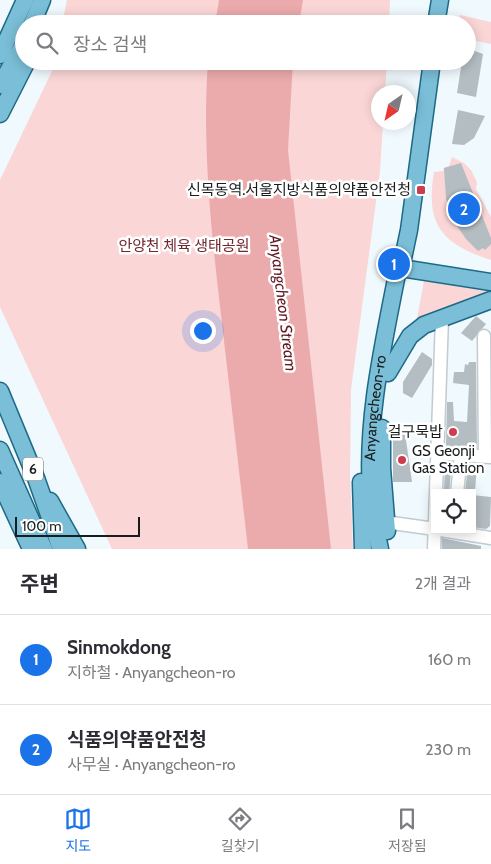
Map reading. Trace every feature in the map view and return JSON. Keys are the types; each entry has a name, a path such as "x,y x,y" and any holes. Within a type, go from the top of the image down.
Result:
{"main road":[{"path":"0,34 15,0"},
{"path":"18,15 25,0"},
{"path":"36,15 43,0"},
{"path":"42,15 43,0"},
{"path":"438,15 440,0"},
{"path":"0,55 15,22"},
{"path":"0,85 15,59"},
{"path":"0,114 22,70"},
{"name":"Anyangcheon-ro","path":"390,549 385,522 382,468 384,368 397,274 401,268 409,230 431,70"},
{"path":"401,268 491,282"},
{"path":"364,549 361,522 361,457 372,375 384,368 410,336 424,325 491,300"},
{"name":"Anyangcheon-ro","path":"380,549 372,505 370,451 376,385 384,368"},
{"name":"6","path":"0,391 36,478 61,549"},
{"name":"6","path":"0,450 44,549"},
{"path":"369,549 364,499 366,464 370,451"},
{"path":"0,473 22,502"},
{"path":"36,478 77,549"},
{"path":"0,482 31,549"}],"street":[{"path":"439,489 436,452 442,318"},
{"path":"436,452 488,457 484,336"},
{"path":"457,489 461,455"},
{"path":"385,522 431,528"},
{"path":"434,549 441,534"},
{"path":"467,534 491,538"}],"green space":[{"path":"67,0 390,0 389,15 64,15"},
{"path":"476,19 491,22 491,44 476,41"},
{"name":"안양천 체육 생태공원","path":"52,70 386,70 385,85 371,85 371,130 383,130 380,171 351,390 350,473 353,549 112,549 0,307 0,180"},
{"path":"452,157 464,163 471,170 477,182 476,189 491,217 491,260 460,247 449,239 435,219 432,206 434,172 443,171 444,168 449,166"},
{"path":"424,281 491,292 416,323"}],"water":[{"path":"219,0 303,0 300,15 216,15"},
{"name":"Anyangcheon Stream","path":"207,70 292,70 288,150 331,549 248,549 211,220 206,93"}],"building":[{"path":"476,51 483,54 476,97 457,93 461,70 476,70"},
{"path":"458,110 485,116 474,138 464,145 452,144"},
{"path":"461,163 491,238 491,244 485,250 483,248 478,251 466,239 457,226 446,199 444,168"},
{"path":"476,316 486,324 472,341 461,333"},
{"path":"422,352 432,359 432,365 412,398 403,393 403,382"},
{"path":"469,362 476,362 477,448 446,446 447,402 453,402 454,421 467,422 469,385 453,383 454,372 464,372 465,364 468,365"},
{"path":"405,433 412,482 393,482 393,434"},
{"path":"445,462 452,462 449,489 444,489"},
{"path":"468,464 477,464 475,489 465,489"},
{"path":"476,495 491,497 490,526 486,529 476,528"},
{"path":"442,538 481,546 481,549 442,549"}],"place":[{"name":"신목동역.서울지방식품의약품안전청","path":"421,190"},
{"name":"식품의약품안전청","path":"464,209"},
{"name":"Sinmokdong","path":"394,264"},
{"name":"걸구묵밥","path":"453,432"},
{"name":"GS Geonji Gas Station","path":"402,460"}]}
